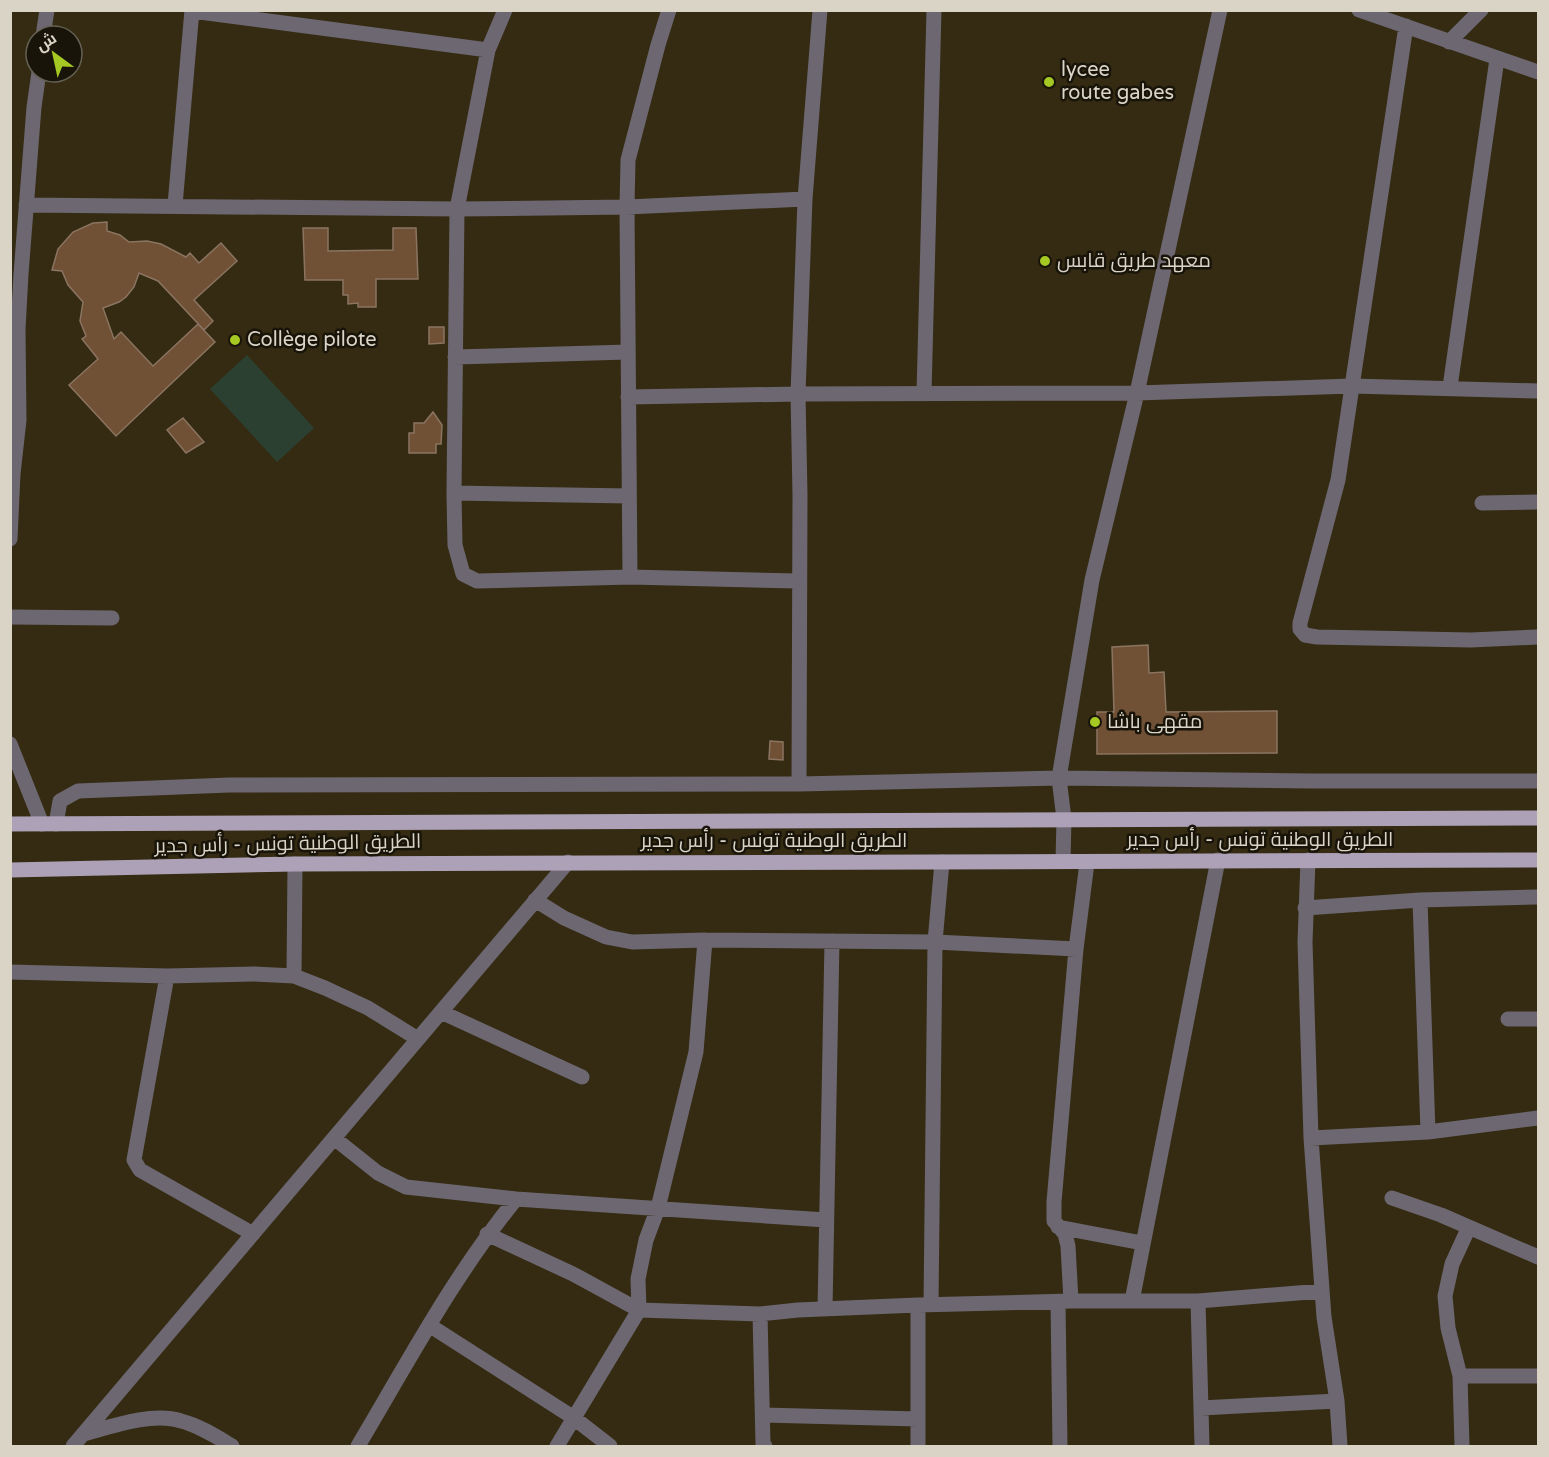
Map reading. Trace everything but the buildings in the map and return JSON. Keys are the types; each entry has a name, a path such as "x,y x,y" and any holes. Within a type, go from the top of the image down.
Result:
{"main road":[{"name":"الطريق الوطنية تونس - رأس جدير","path":"10,824 1539,818"},
{"name":"الطريق الوطنية تونس - رأس جدير","path":"10,870 295,864 568,862 1063,861 1087,863 1218,860 1539,860"}],"street":[{"path":"505,10 488,50 457,209 454,493 455,545 463,574 477,581 630,577 798,581"},
{"path":"630,577 628,160 669,10"},
{"path":"799,783 798,393 805,199 820,10"},
{"path":"924,393 934,10"},
{"path":"1063,861 1064,819 1059,778 1092,580 1137,393 1221,10"},
{"path":"1359,10 1539,72"},
{"path":"1449,42 1482,10"},
{"path":"175,205 192,11 488,50"},
{"path":"1406,26 1338,480 1300,629 1305,635 1470,640 1539,637"},
{"path":"1450,387 1497,59"},
{"path":"10,538 18,329 26,205 38,84"},
{"path":"26,205 457,209 627,207 805,199"},
{"path":"455,357 628,352"},
{"path":"628,397 798,393 1137,393 1352,386 1539,391"},
{"path":"454,493 629,496"},
{"path":"1482,503 1539,502"},
{"path":"10,617 112,618"},
{"path":"10,744 49,824"},
{"path":"49,824 60,801 78,791 230,785 799,783 1059,778 1310,782 1539,781"},
{"path":"1132,1301 1218,860"},
{"path":"1308,860 1305,908 1311,1138 1322,1291 1328,1352 1337,1401 1340,1446"},
{"path":"73,1446 568,862"},
{"path":"918,1446 935,942 942,862"},
{"path":"1060,1446 1068,1246 1065,1233 1054,1221 1054,1202 1076,949 1087,863"},
{"path":"294,976 295,864"},
{"path":"1305,908 1420,900 1539,897"},
{"path":"535,900 564,918 606,937 632,942 705,940 935,942 1076,949"},
{"path":"1420,900 1428,1132"},
{"path":"556,1446 639,1310 638,1279 644,1250 658,1208 696,1052 705,940"},
{"path":"825,1309 832,941"},
{"path":"10,972 294,976 368,1008 418,1039"},
{"path":"167,976 134,1153 136,1165 140,1170 253,1234"},
{"path":"441,1012 582,1077"},
{"path":"1508,1019 1539,1019"},
{"path":"1311,1138 1428,1132 1539,1118"},
{"path":"334,1138 378,1173 406,1187 516,1198 826,1220"},
{"path":"358,1446 429,1325 487,1234 516,1198"},
{"path":"1392,1198 1539,1257"},
{"path":"1058,1227 1142,1243"},
{"path":"1462,1446 1460,1376 1448,1328 1445,1296 1452,1264 1469,1227"},
{"path":"487,1234 573,1274 639,1310 760,1314 924,1305 1198,1301 1322,1291"},
{"path":"1198,1301 1202,1446"},
{"path":"760,1314 763,1446"},
{"path":"429,1325 574,1418 610,1446"},
{"path":"1460,1376 1539,1376"},
{"path":"1201,1408 1337,1401"},
{"path":"763,1415 918,1419"},
{"path":"84,1434 127,1422 152,1419 181,1420 232,1446"}],"green space":[{"path":"247,355 314,428 277,462 210,389"}],"place":[{"name":"lycee route gabes","path":"1049,82"},
{"name":"معهد طريق قابس","path":"1045,261"},
{"name":"Collège pilote","path":"235,340"},
{"name":"مقهى باشا","path":"1095,722"}]}
